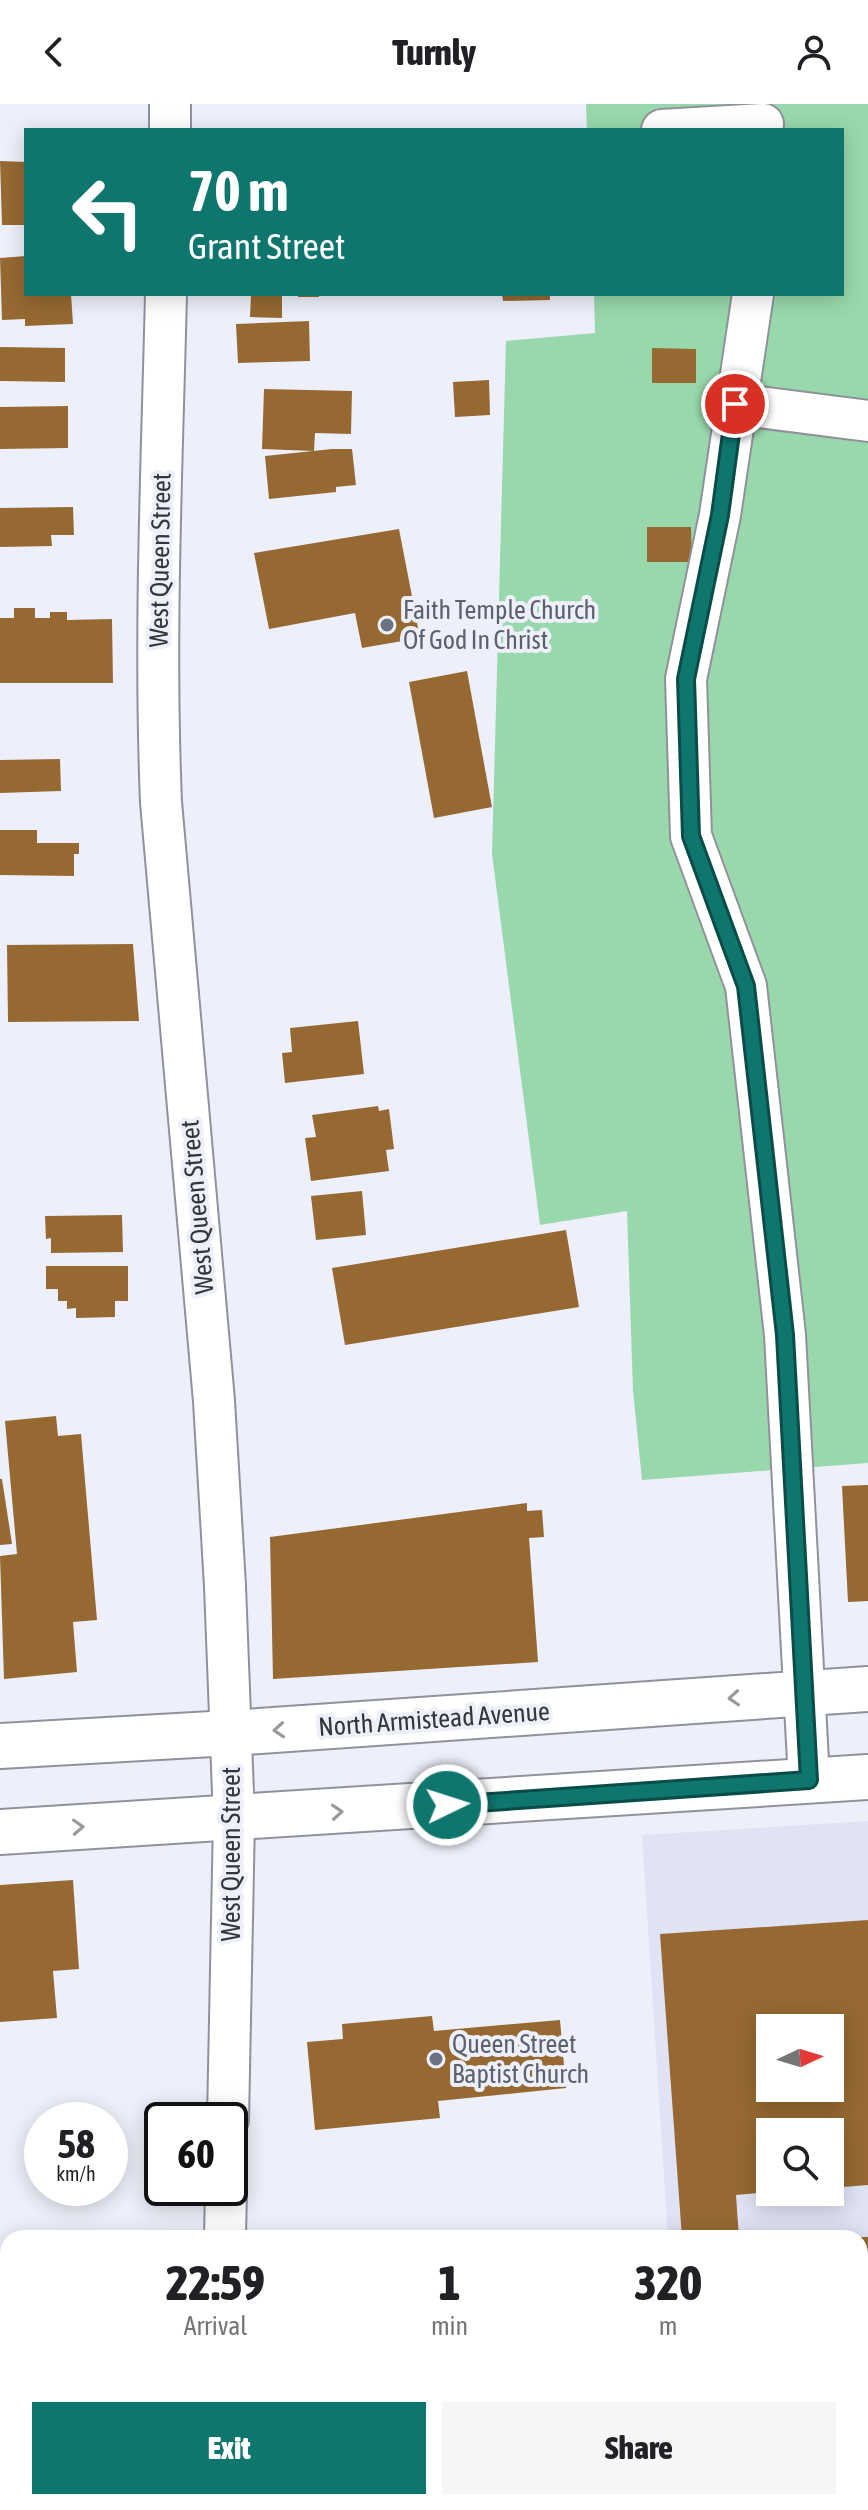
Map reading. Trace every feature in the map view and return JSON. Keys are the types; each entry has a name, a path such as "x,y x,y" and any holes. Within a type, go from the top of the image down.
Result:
{"main road":[{"name":"North Armistead Avenue","path":"0,1746 868,1689"},
{"path":"0,1832 868,1777"}],"street":[{"path":"170,104 170,128"},
{"path":"680,128 763,119"},
{"name":"West Queen Street","path":"166,296 158,591 161,786 214,1401 225,1586 234,1819 228,2102"},
{"path":"753,296 720,515 686,679 691,836 746,986 785,1335 809,1780"},
{"path":"735,404 868,421"},
{"path":"225,2230 226,2206"}],"shaded area":[{"path":"868,1821 868,2230 667,2230 642,1835"}],"green space":[{"path":"586,104 868,104 868,1463 642,1480 633,1391 627,1211 540,1225 492,854 506,341 595,333 594,296 844,296 844,128 587,128"}],"building":[{"path":"0,161 24,162 24,225 2,225"},
{"path":"24,256 24,296 71,296 73,324 25,326 25,319 2,320 0,258"},
{"path":"251,296 282,296 282,318 250,317"},
{"path":"502,296 550,296 550,300 503,301"},
{"path":"309,321 310,361 238,363 236,324"},
{"path":"0,347 65,348 65,382 0,381"},
{"path":"652,348 696,349 696,383 652,383"},
{"path":"489,380 490,415 455,417 453,382"},
{"path":"264,389 352,391 351,434 315,433 314,451 262,449"},
{"path":"68,406 68,448 0,449 0,407"},
{"path":"352,449 356,485 336,487 336,492 269,499 265,456"},
{"path":"73,507 74,535 51,535 52,546 0,547 0,508"},
{"path":"647,527 691,527 692,562 647,562"},
{"path":"399,529 420,638 362,648 355,613 269,629 254,553"},
{"path":"14,608 35,608 35,618 50,618 50,612 67,612 67,620 112,619 113,683 0,683 0,618 14,618"},
{"path":"467,671 492,807 434,818 409,682"},
{"path":"60,759 61,791 0,793 0,760"},
{"path":"0,830 37,830 37,843 79,843 79,854 74,854 74,876 0,875"},
{"path":"133,944 139,1021 8,1022 7,945"},
{"path":"358,1021 364,1074 285,1083 282,1053 292,1052 290,1028"},
{"path":"378,1106 379,1111 389,1109 394,1149 386,1150 389,1171 311,1181 305,1138 316,1137 312,1115"},
{"path":"362,1191 366,1235 316,1240 311,1196"},
{"path":"122,1215 123,1252 51,1253 51,1238 46,1239 45,1216"},
{"path":"566,1230 579,1307 345,1345 332,1268"},
{"path":"46,1266 128,1266 128,1301 115,1301 115,1317 76,1318 76,1308 67,1309 67,1301 58,1301 58,1289 46,1289"},
{"path":"56,1416 58,1436 81,1434 97,1620 73,1622 77,1672 4,1679 0,1556 17,1554 5,1421"},
{"path":"2,1479 12,1544 0,1545"},
{"path":"868,1485 868,1601 848,1602 842,1486"},
{"path":"527,1503 527,1511 542,1510 544,1537 529,1538 538,1662 273,1679 270,1537"},
{"path":"73,1880 79,1969 53,1971 57,2018 0,2022 0,1885"},
{"path":"868,1920 868,2185 844,2187 844,2118 756,2118 756,2193 736,2195 738,2230 681,2230 660,1934"},
{"name":"Queen Street Baptist Church","path":"432,2016 434,2031 560,2020 566,2088 438,2101 440,2118 315,2130 307,2042 343,2039 342,2024"}],"place":[{"name":"Faith Temple Church Of God In Christ","path":"387,625"},
{"name":"Queen Street Baptist Church","path":"436,2059"}],"route":[{"path":"447,1805 809,1780 785,1335 746,986 691,836 686,679 720,515 735,404"}]}
